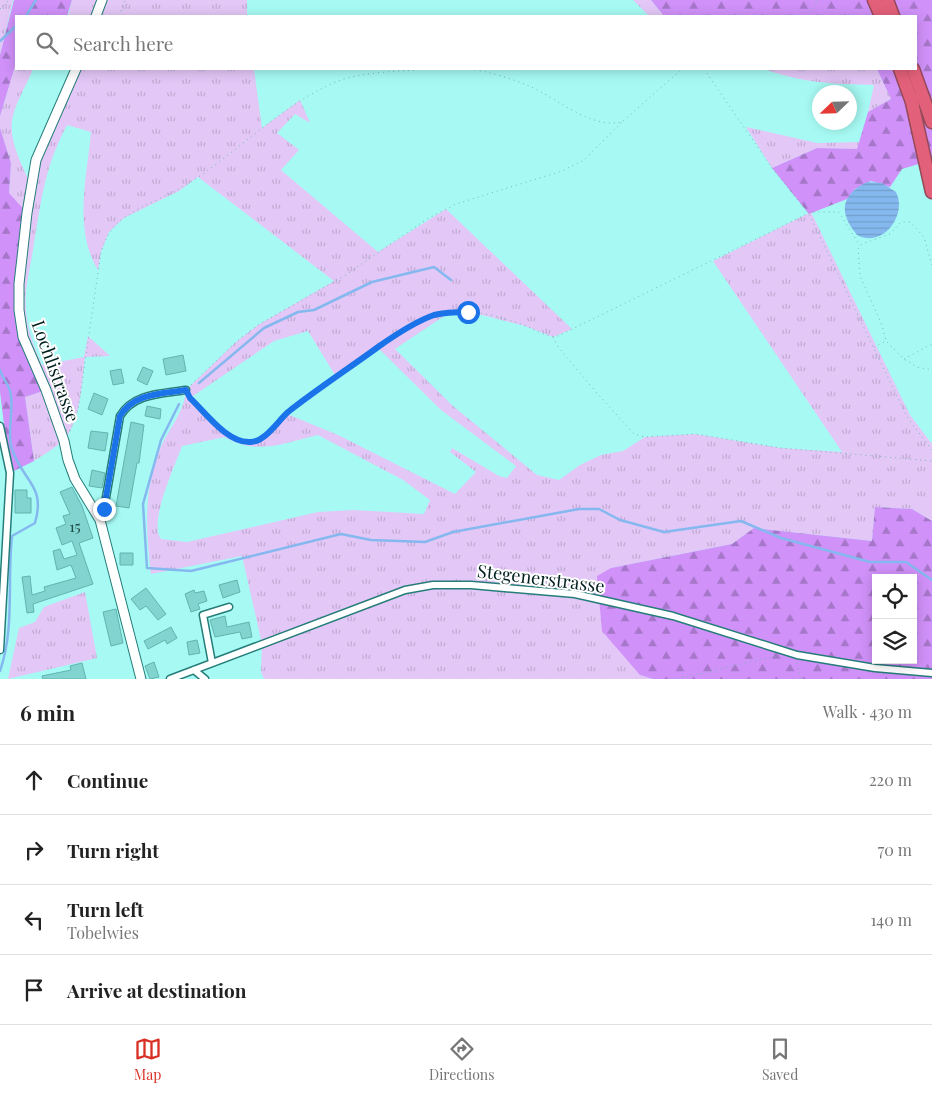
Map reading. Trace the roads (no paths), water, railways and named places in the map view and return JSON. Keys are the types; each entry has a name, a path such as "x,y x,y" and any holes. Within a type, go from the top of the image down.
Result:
{"highway":[{"path":"874,0 880,15"},
{"path":"887,0 893,15"},
{"path":"900,70 932,157"},
{"path":"912,70 932,122"},
{"path":"911,98 932,192"}],"street":[{"path":"96,15 102,0"},
{"name":"Lochlistrasse","path":"76,70 36,160 30,184 19,284 19,310 23,337 64,440 75,479 100,520 141,679"},
{"path":"100,520 104,509 120,416 126,405 140,397 186,390"},
{"path":"0,426 10,473 0,650"},
{"name":"Stegenerstrasse","path":"170,679 405,590 434,585 471,585 583,595 673,616 797,655 875,668 932,673"},
{"path":"212,663 203,615 229,607"},
{"path":"194,670 205,679"}],"water":[{"path":"867,182 882,183 896,192 899,201 896,219 890,227 883,234 866,238 857,235 851,227 845,212 845,205 847,198 858,187"}],"waterway":[{"path":"27,15 36,0"},
{"path":"0,41 15,27"},
{"path":"199,383 264,328 298,312 314,310 372,282 434,267 451,280"},
{"path":"0,370 9,388 11,398 10,442 12,449 32,484 38,500 35,523 12,536 8,638 0,671"},
{"path":"179,404 161,440 143,504 147,568 191,571 341,534 371,540 425,542 453,532 579,509 599,509 620,520 664,532 741,521 781,538 870,562 906,562 932,580"}]}
